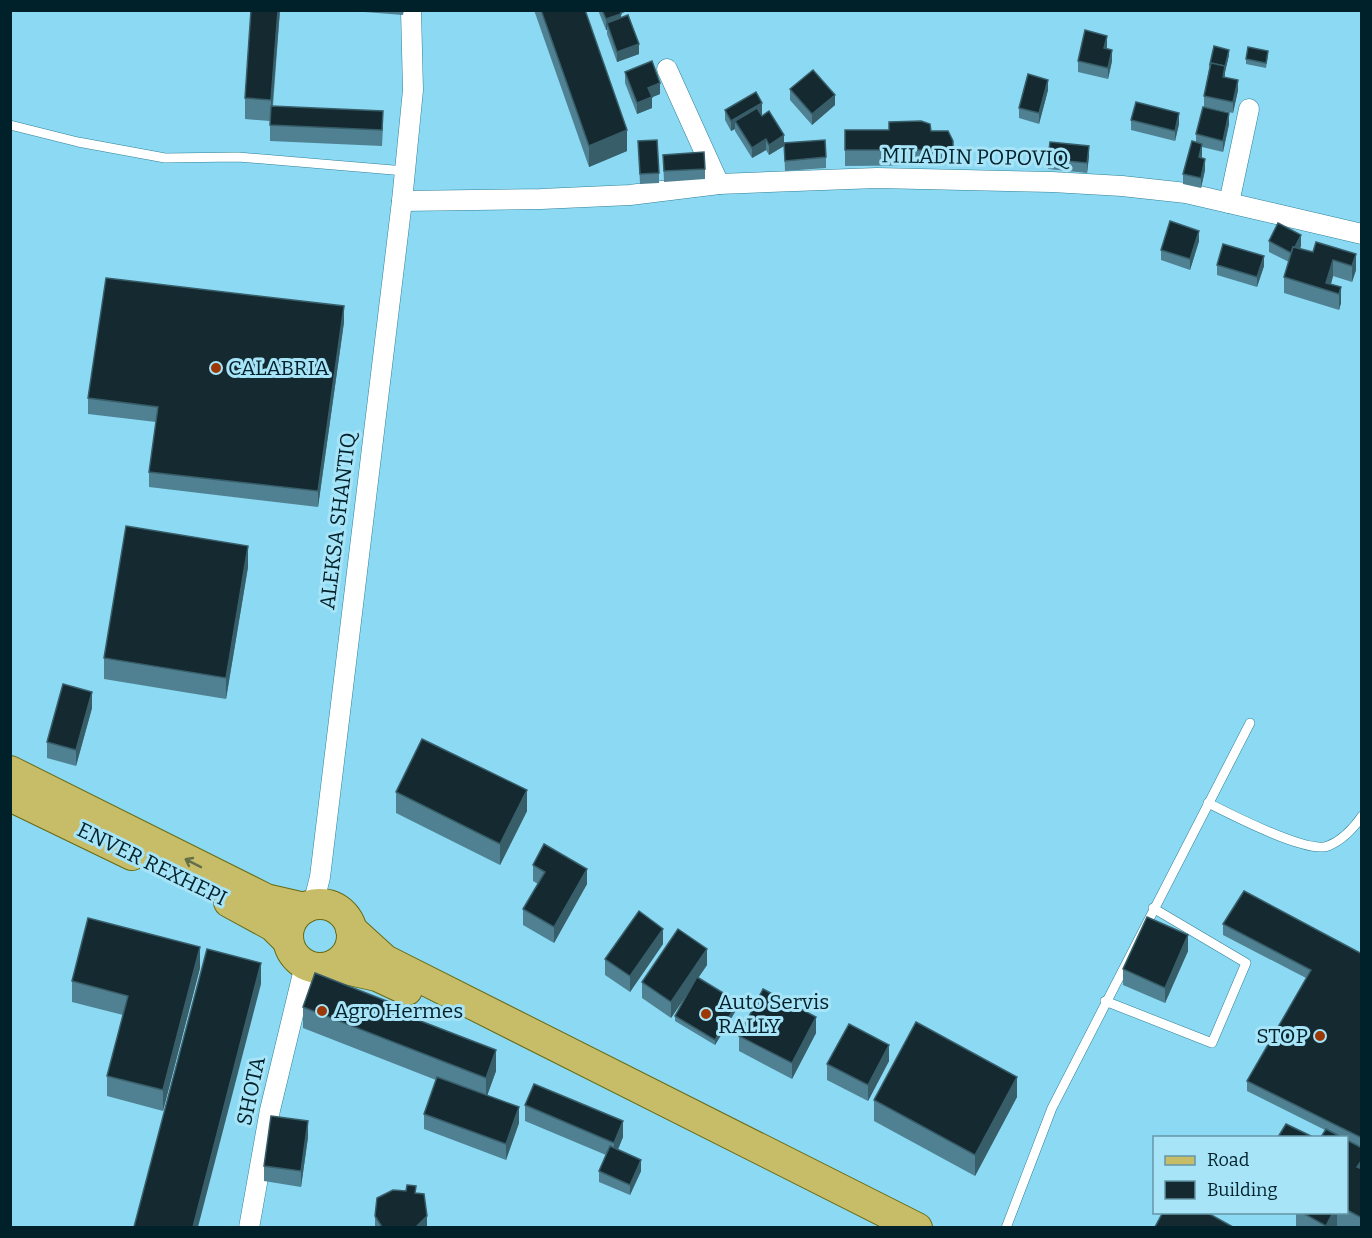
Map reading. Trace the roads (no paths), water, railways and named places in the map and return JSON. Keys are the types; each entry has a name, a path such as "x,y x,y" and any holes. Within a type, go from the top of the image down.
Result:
{"main road":[{"path":"10,771 266,899 316,899 342,912 351,928 385,960 917,1227"},
{"name":"ENVER REXHEPI","path":"10,796 255,915 273,926 288,941"},
{"path":"316,899 295,915 290,924 288,941 292,952 318,966 377,976 710,1135 888,1227"},
{"path":"318,966 340,962 350,947 351,928"}],"street":[{"name":"ALEKSA SHANTIQ","path":"316,899 402,201 413,90 411,10"},
{"path":"667,69 719,184"},
{"path":"1229,203 1249,110"},
{"name":"MILADIN POPOVIQ","path":"402,201 608,196 719,184 878,178 1052,182 1186,193 1362,234"},
{"name":"SHOTA","path":"249,1227 270,1110 318,966"}],"lane":[{"path":"10,125 78,142 165,158 238,157 405,171"},
{"path":"1006,1227 1052,1108 1105,1001 1250,723"},
{"path":"1208,802 1297,843 1326,847 1352,831 1362,816"},
{"path":"1105,1001 1212,1043 1246,963 1153,908"}],"place":[{"name":"CALABRIA","path":"216,368"},
{"name":"Agro Hermes","path":"322,1011"},
{"name":"Auto Servis RALLY","path":"706,1014"},
{"name":"STOP","path":"1320,1036"}]}
